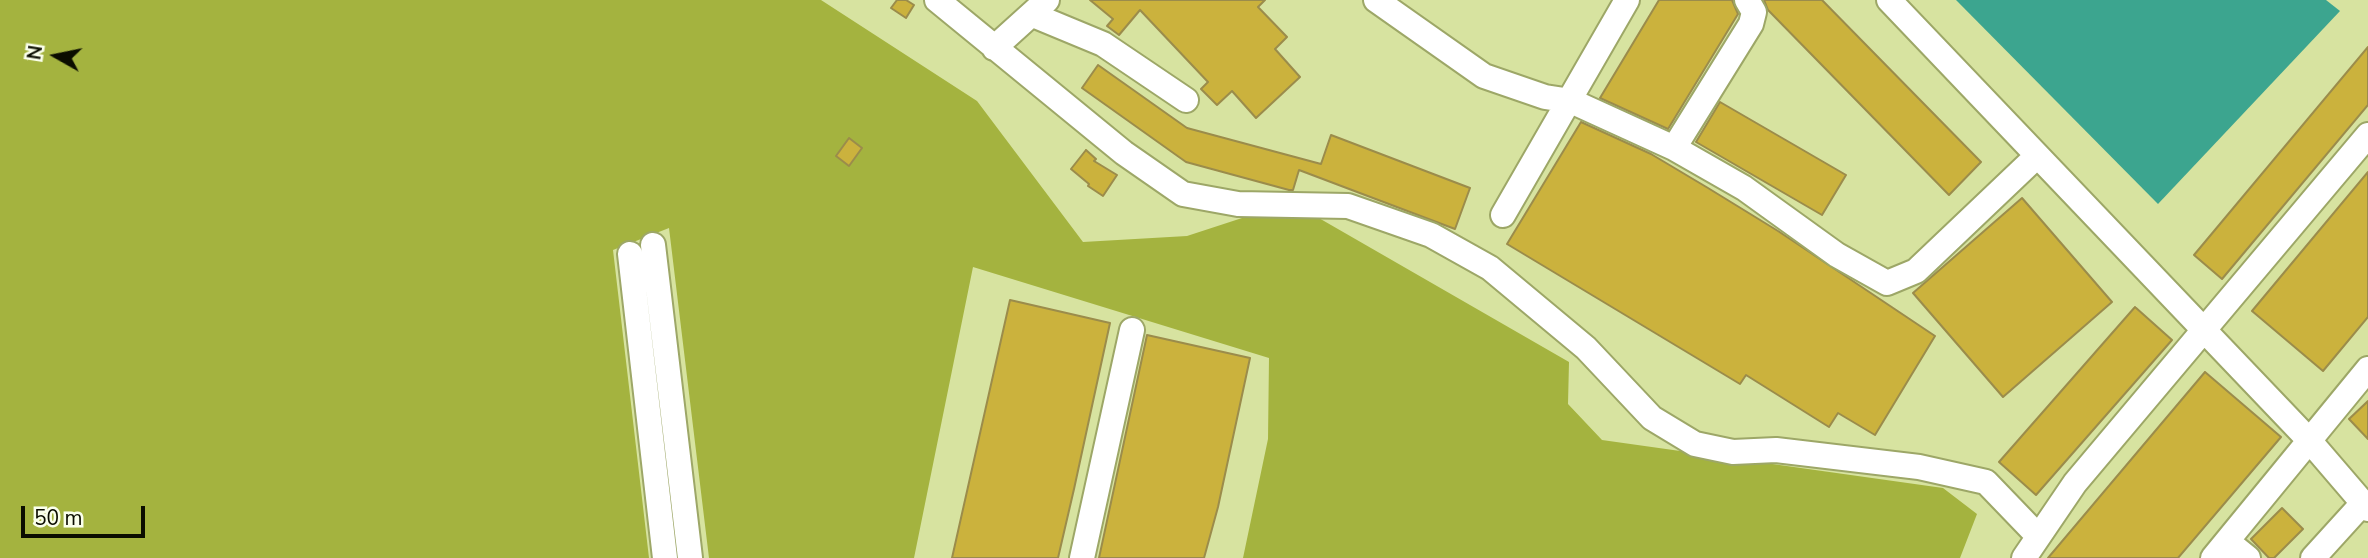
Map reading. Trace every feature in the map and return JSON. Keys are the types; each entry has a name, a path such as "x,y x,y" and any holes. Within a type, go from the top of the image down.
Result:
{"street":[{"path":"937,0 1124,153 1183,194 1238,204 1348,206 1431,235 1490,268 1586,348 1652,418 1695,444 1733,452 1776,450 1919,467 1986,482 2038,536"},
{"path":"1376,0 1484,76 1545,97 1571,101 1674,148 1744,188 1837,255 1887,283 1916,271 2037,156"},
{"path":"1503,215 1627,0"},
{"path":"1674,148 1751,24 1754,12 1746,0"},
{"path":"1889,0 2308,439 2365,506 2314,558"},
{"path":"994,48 1040,8 1103,44 1186,100"},
{"path":"2024,558 2074,483 2368,135"},
{"path":"653,245 690,558"},
{"path":"630,254 665,558"},
{"path":"1082,558 1132,330"},
{"path":"2248,558 2220,550 2308,439 2368,369"}],"green space":[{"path":"0,0 821,0 977,101 1083,242 1187,236 1291,202 1569,362 1568,404 1602,440 1943,488 1977,514 1960,558 1243,558 1268,439 1269,358 973,267 914,558 709,558 669,228 613,250 649,558 0,558"}],"water":[{"path":"1956,0 2326,0 2340,11 2158,204"}],"building":[{"path":"897,0 906,0 914,5 906,18 891,8"},
{"path":"1090,0 1265,0 1258,7 1287,37 1275,49 1300,77 1256,118 1232,91 1217,105 1201,89 1208,82 1140,10 1119,35 1107,26 1113,19"},
{"path":"1659,0 1732,0 1738,14 1668,129 1600,98"},
{"path":"1764,0 1822,0 1981,162 1949,195 1768,10"},
{"path":"2368,47 2368,105 2222,279 2194,255"},
{"path":"1098,65 1187,128 1321,164 1331,135 1470,188 1455,229 1299,170 1293,190 1289,190 1186,162 1082,88"},
{"path":"1720,102 1846,175 1822,215 1696,142"},
{"path":"1581,122 1651,154 1708,188 1778,231 1935,336 1875,435 1838,413 1829,427 1746,375 1740,384 1507,244"},
{"path":"849,138 862,148 849,166 836,156"},
{"path":"1086,150 1096,159 1094,161 1117,175 1103,196 1071,169"},
{"path":"2368,172 2368,317 2323,371 2252,311"},
{"path":"2022,198 2112,302 2003,397 1913,293"},
{"path":"1010,300 1110,323 1074,489 1058,558 952,558"},
{"path":"2135,307 2172,340 2036,495 1999,462"},
{"path":"1147,335 1250,358 1218,507 1204,558 1099,558"},
{"path":"2205,372 2281,437 2178,558 2048,558"},
{"path":"2368,401 2368,439 2349,419"},
{"path":"2282,508 2303,529 2274,558 2269,558 2251,539"}]}
